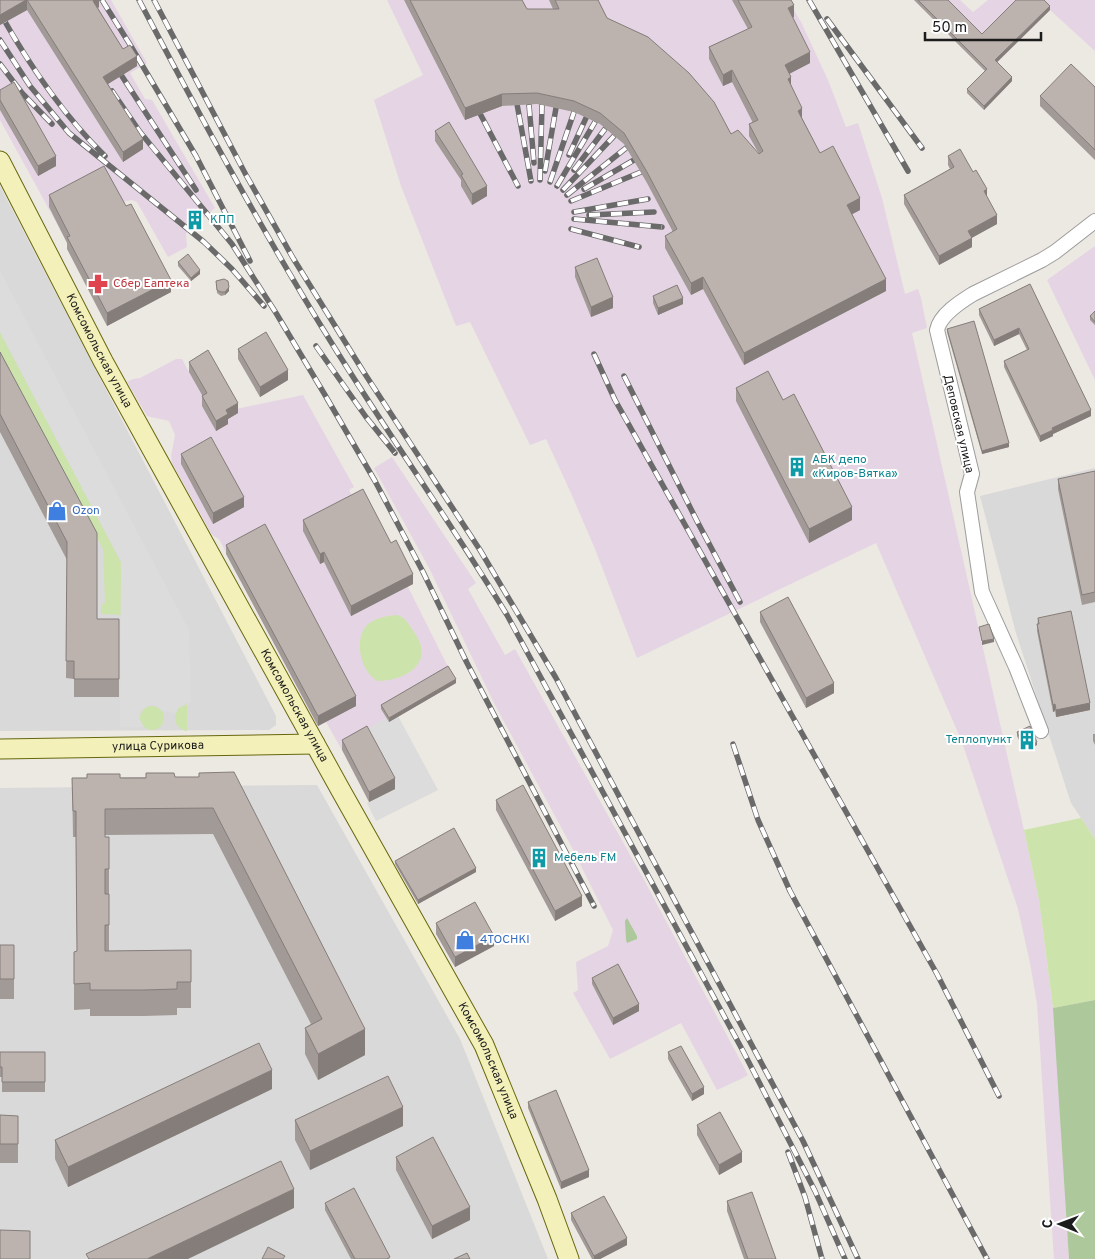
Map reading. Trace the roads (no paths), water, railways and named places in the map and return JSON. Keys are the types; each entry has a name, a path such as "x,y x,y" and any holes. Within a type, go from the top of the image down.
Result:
{"main road":[{"name":"Комсомольская улица","path":"0,161 103,361 484,1046 569,1259"},
{"name":"улица Сурикова","path":"0,749 315,744"}],"street":[{"name":"Деповская улица","path":"1041,731 1016,667 982,592 967,492 972,474 937,330 944,317 962,301 1042,260 1095,221"}],"railway":[{"path":"102,0 196,156 250,261"},
{"path":"139,0 232,173 305,300 507,615 743,1051 815,1191 845,1259"},
{"path":"154,0 246,175 293,258 363,371 480,550 556,678 803,1141 858,1259"},
{"path":"809,0 908,171"},
{"path":"0,13 22,51 61,106 105,156"},
{"path":"827,19 922,148"},
{"path":"0,40 30,86 69,133 204,242 232,269 264,306"},
{"path":"0,64 22,93 52,124"},
{"path":"114,64 196,190"},
{"path":"112,91 140,132 232,244 325,395 375,481 423,572 467,663 594,906"},
{"path":"515,93 531,181"},
{"path":"474,102 518,186"},
{"path":"529,105 534,163"},
{"path":"540,180 542,105"},
{"path":"545,171 556,108"},
{"path":"550,182 574,112"},
{"path":"569,155 586,118"},
{"path":"557,186 595,122"},
{"path":"574,170 605,129"},
{"path":"563,190 614,136"},
{"path":"567,195 626,148"},
{"path":"584,189 634,160"},
{"path":"571,201 641,172"},
{"path":"574,212 648,199"},
{"path":"589,215 654,212"},
{"path":"574,219 662,227"},
{"path":"571,229 639,247"},
{"path":"316,346 366,417 395,453"},
{"path":"594,354 615,400 937,974 999,1096"},
{"path":"624,376 740,602"},
{"path":"733,744 758,820 790,891 987,1259"},
{"path":"788,1152 805,1197 822,1259"}],"place":[{"name":"КПП","path":"195,220"},
{"name":"Сбер Еаптека","path":"98,284"},
{"name":"АБК депо «Киров-Вятка»","path":"797,467"},
{"name":"Ozon","path":"57,511"},
{"name":"Теплопункт","path":"1027,740"},
{"name":"Мебель FM","path":"539,858"},
{"name":"4TOCHKI","path":"465,940"}]}
